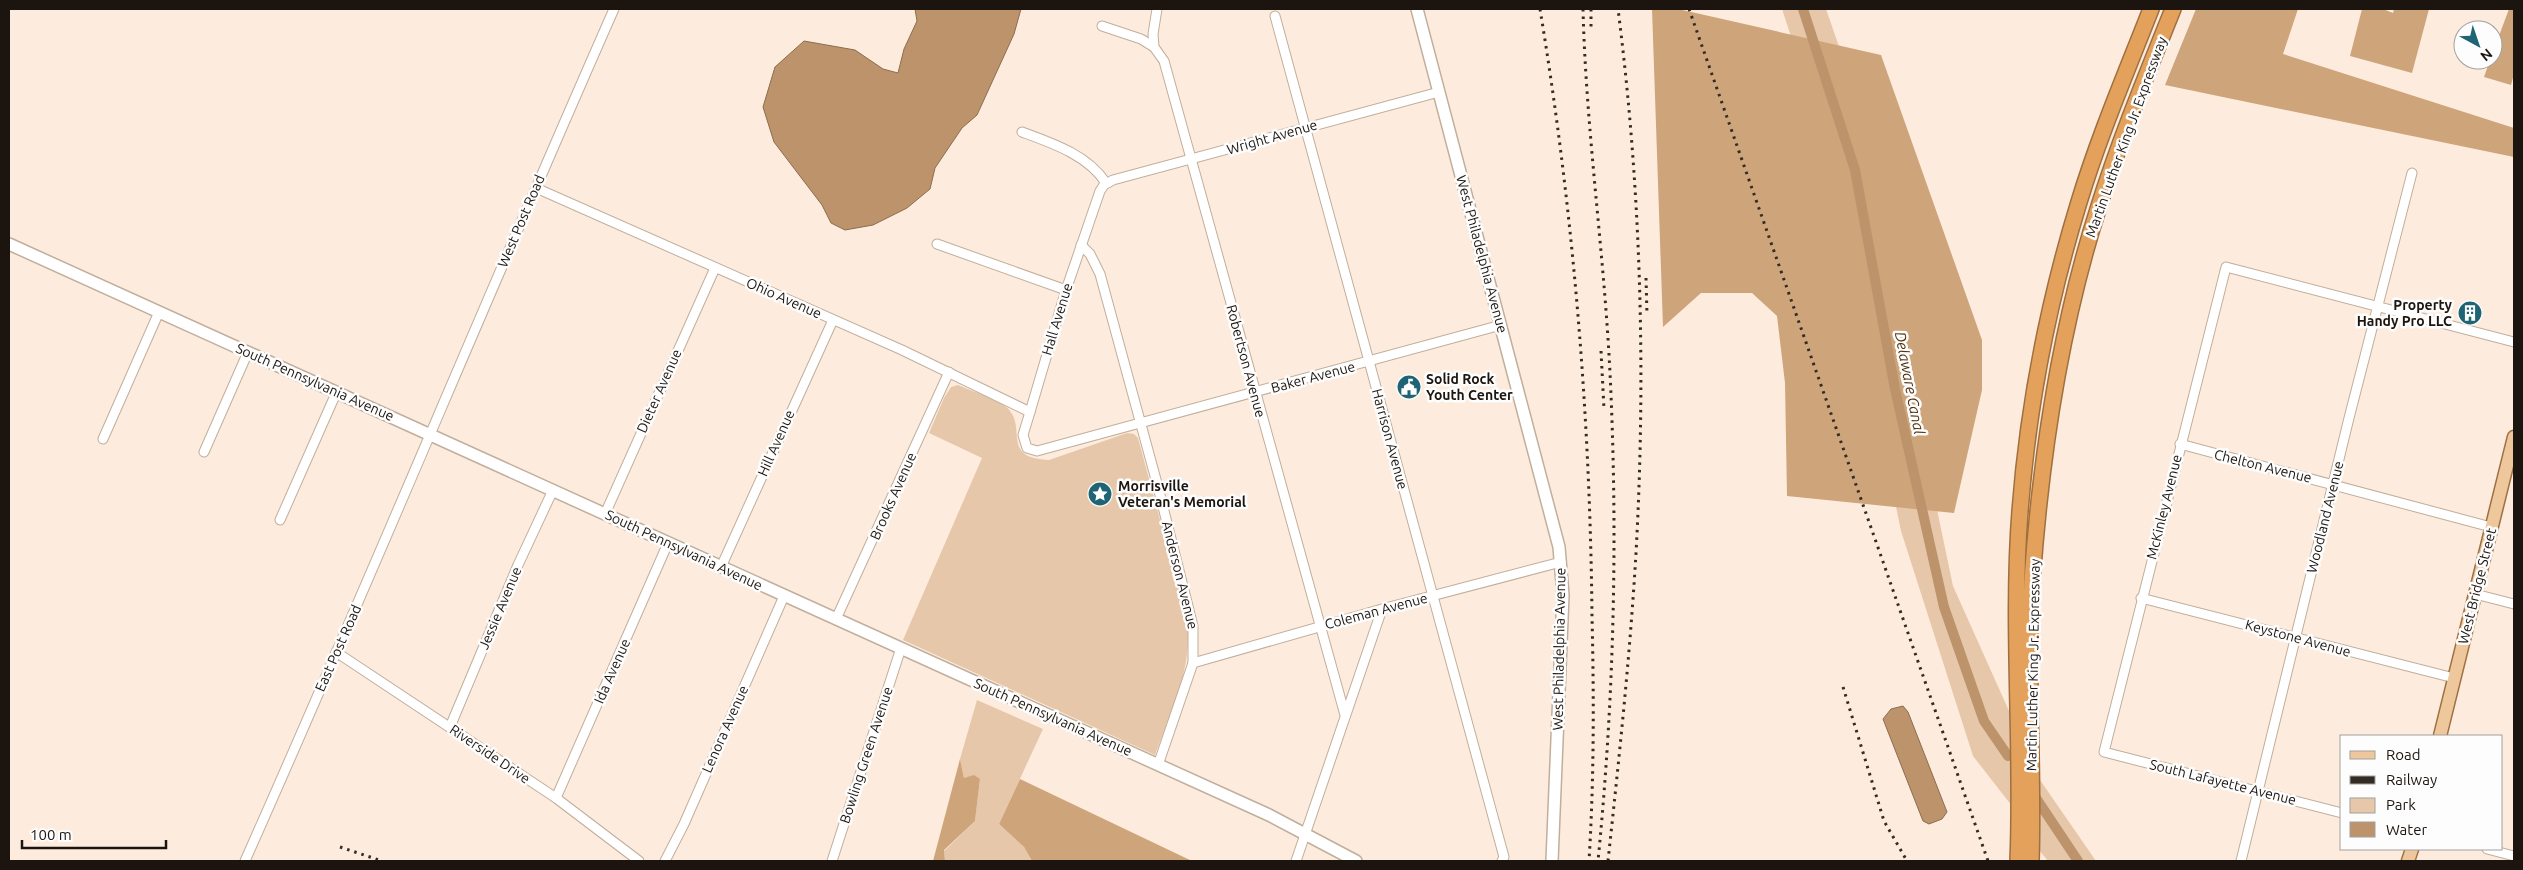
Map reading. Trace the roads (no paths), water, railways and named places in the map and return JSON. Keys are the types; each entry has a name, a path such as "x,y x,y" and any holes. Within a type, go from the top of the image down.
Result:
{"highway":[{"name":"Martin Luther King Jr. Expressway","path":"2030,861 2017,592 2020,522 2037,373 2051,304 2079,202 2102,135 2151,9"},
{"name":"Martin Luther King Jr. Expressway","path":"2018,861 2034,549 2046,444 2060,360 2098,207 2173,9"}],"main road":[{"name":"West Philadelphia Avenue","path":"1417,9 1554,523 1563,595 1552,861"},
{"name":"South Pennsylvania Avenue","path":"9,244 1269,814 1356,861"},
{"name":"West Bridge Street","path":"2440,735 2514,437"}],"street":[{"name":"West Post Road","path":"432,434 614,9"},
{"path":"1154,47 1153,34 1157,9"},
{"name":"Harrison Avenue","path":"1275,16 1504,857 1502,861"},
{"path":"1102,26 1141,39 1154,47"},
{"name":"Robertson Avenue","path":"1154,47 1164,61 1345,715"},
{"name":"Wright Avenue","path":"1106,183 1439,92"},
{"path":"1022,132 1057,146 1086,161 1106,183"},
{"name":"Woodland Avenue","path":"2241,861 2333,484 2412,173"},
{"name":"Hall Avenue","path":"1037,451 1027,448 1024,441 1030,412 1066,290 1100,191 1106,183"},
{"name":"Ohio Avenue","path":"536,188 949,372 1030,412"},
{"path":"937,244 1066,290"},
{"name":"Anderson Avenue","path":"1081,245 1090,254 1100,274 1194,626 1193,663 1158,764"},
{"name":"McKinley Avenue","path":"2104,752 2226,267 2378,307"},
{"name":"Dieter Avenue","path":"605,514 715,268"},
{"path":"2378,307 2514,342"},
{"path":"103,439 159,312"},
{"name":"Hill Avenue","path":"721,567 833,320"},
{"name":"Baker Avenue","path":"1037,451 1141,425 1501,325"},
{"path":"204,452 248,352"},
{"name":"Brooks Avenue","path":"836,619 949,372"},
{"path":"280,520 337,391"},
{"name":"East Post Road","path":"245,861 432,434"},
{"name":"Chelton Avenue","path":"2180,444 2492,526"},
{"name":"Jessie Avenue","path":"450,728 518,565 553,490"},
{"name":"Ida Avenue","path":"556,798 668,543"},
{"name":"Coleman Avenue","path":"1193,663 1319,626 1560,562"},
{"path":"2475,594 2514,604"},
{"name":"Lenora Avenue","path":"665,861 684,824 784,596"},
{"name":"Keystone Avenue","path":"2142,598 2454,678"},
{"path":"1296,861 1382,609"},
{"name":"Bowling Green Avenue","path":"832,861 901,648"},
{"name":"Riverside Drive","path":"336,652 556,798 639,861"},
{"name":"South Lafayette Avenue","path":"2104,752 2340,812"},
{"path":"2491,850 2514,856"}],"water":[{"path":"915,9 1021,9 1014,34 977,115 962,128 935,168 930,189 907,208 873,225 845,230 831,223 822,205 774,142 763,107 775,67 804,41 855,50 883,69 898,73 904,49 917,21"},
{"path":"1903,706 1908,712 1947,812 1942,819 1929,824 1923,821 1883,719 1891,709"}],"waterway":[{"name":"Delaware Canal","path":"1803,9 1855,170 1895,389 1944,607 1984,721 2008,756"},
{"name":"Delaware Canal","path":"2036,798 2078,861"}],"railway":[{"path":"1540,9 1552,84 1570,235 1578,311 1588,464 1593,677 1593,770 1589,861"},
{"path":"1583,9 1588,100 1610,373 1614,495 1611,678 1598,861"},
{"path":"1591,9 1591,30"},
{"path":"1608,861 1634,592 1641,417 1641,349 1636,213 1632,144 1618,9"},
{"path":"1689,9 1988,861"},
{"path":"1646,278 1647,315"},
{"path":"1601,351 1604,409"},
{"path":"1843,687 1884,821 1907,861"},
{"path":"340,847 382,861"}],"place":[{"name":"Property Handy Pro LLC","path":"2470,313"},
{"name":"Solid Rock Youth Center","path":"1409,387"},
{"name":"Morrisville Veteran's Memorial","path":"1100,494"}]}
